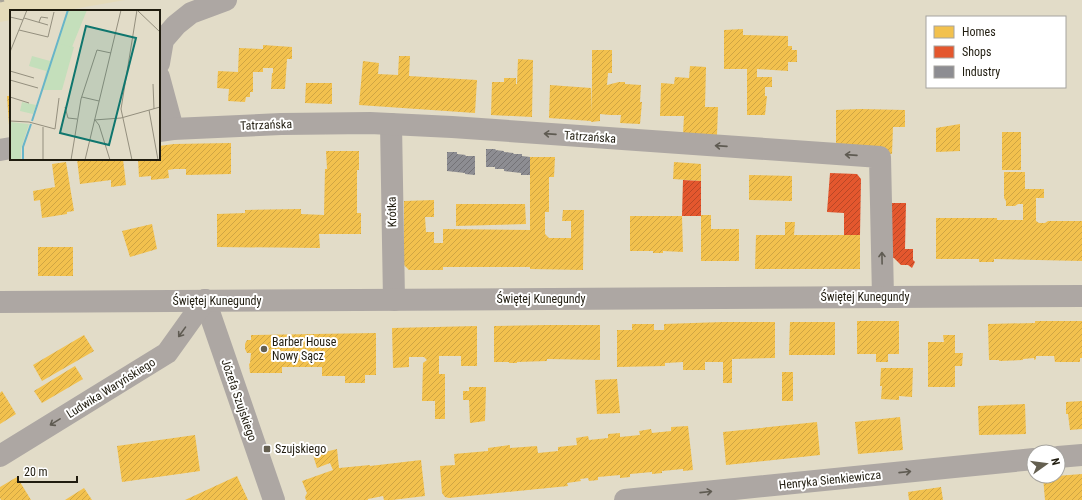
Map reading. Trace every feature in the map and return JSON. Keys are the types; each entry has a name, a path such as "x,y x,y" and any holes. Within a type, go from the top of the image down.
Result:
{"street":[{"path":"160,55 162,40 176,24 190,13 218,2"},
{"path":"160,85 166,130"},
{"name":"Tatrzańska","path":"166,130 288,124 370,123 880,157 882,297"},
{"name":"Krótka","path":"391,124 394,300"},
{"path":"0,150 10,148"},
{"name":"Świętej Kunegundy","path":"0,302 1082,296"},
{"name":"Ludwika Waryńskiego","path":"0,456 167,353 205,300"},
{"name":"Józefa Szujskiego","path":"205,300 274,500"},
{"path":"1066,456 1082,455"},
{"name":"Henryka Sienkiewicza","path":"625,500 1026,461"}],"shaded area":[{"path":"0,0 125,0 68,10 10,10 10,20 0,22"}],"building: Homes":[{"path":"743,29 743,35 788,36 788,46 792,46 792,50 797,50 797,62 788,62 788,71 757,69 757,77 772,77 772,87 765,87 765,96 767,96 765,115 747,115 747,69 724,69 724,30"},
{"path":"263,45 292,47 292,59 287,59 285,89 271,89 273,68 263,68 263,72 253,72 253,92 250,92 250,97 246,97 245,102 228,101 229,89 217,88 218,71 238,72 239,48 263,49"},
{"path":"592,50 612,50 612,73 608,73 607,85 625,82 625,84 641,85 640,102 642,102 640,124 620,123 621,115 600,114 600,121 591,122 549,118 550,85 591,88 591,113"},
{"path":"399,56 410,56 409,76 477,80 475,113 359,105 363,61 379,63 378,74 398,75"},
{"path":"518,59 533,60 532,117 491,115 492,82 504,82 504,78 516,78 517,84"},
{"path":"690,66 706,67 705,107 718,107 717,135 683,134 684,116 660,116 661,83 674,84 675,77 689,78"},
{"path":"306,83 332,83 332,104 305,103"},
{"path":"7,96 10,96 9,125"},
{"path":"836,110 905,110 905,127 893,127 892,154 836,150"},
{"path":"960,124 960,151 936,152 936,128"},
{"path":"1002,132 1021,132 1021,170 1002,170"},
{"path":"231,143 231,174 186,175 186,169 174,169 168,170 169,178 151,180 151,176 139,177 138,160 160,160 160,146 174,144"},
{"path":"326,151 359,151 359,170 357,170 357,213 361,213 361,234 319,234 320,248 217,247 217,214 245,213 245,210 301,209 301,214 324,215 325,169 327,169"},
{"path":"530,157 555,157 554,177 549,177 549,212 545,212 545,234 549,238 571,238 571,221 562,221 563,210 584,210 583,270 530,269 530,267 443,267 443,270 409,270 404,265 404,201 434,200 434,217 425,217 426,232 434,232 434,243 443,243 443,229 530,230"},
{"path":"77,160 123,160 126,185 111,187 111,180 80,184"},
{"path":"66,162 74,211 67,212 67,214 42,218 40,200 34,201 33,191 55,187 52,164"},
{"path":"674,162 701,164 701,181 673,179"},
{"path":"1004,172 1025,172 1025,189 1044,189 1044,198 1036,198 1036,221 1039,223 1045,223 1048,221 1082,221 1082,261 994,259 994,262 979,262 979,259 936,259 936,218 997,218 997,220 1023,220 1023,204 1006,206 1006,201 1004,198"},
{"path":"749,175 792,176 792,201 749,200"},
{"path":"456,204 525,204 526,224 456,226"},
{"path":"701,215 711,215 711,229 739,229 739,261 701,261"},
{"path":"630,216 682,216 683,252 663,251 663,253 653,253 653,251 630,251"},
{"path":"785,222 795,222 794,235 860,235 860,269 755,269 756,235 785,235"},
{"path":"152,224 157,249 130,257 122,231"},
{"path":"38,247 73,247 73,276 38,276"},
{"path":"857,321 899,321 899,354 888,354 888,362 876,362 876,354 857,354"},
{"path":"1035,321 1082,321 1082,358 1080,358 1080,362 1055,362 1054,356 1036,356 1036,359 1034,360 1034,358 1023,360 989,360 988,324 1035,323"},
{"path":"775,322 775,358 732,359 732,383 723,383 723,362 705,362 705,370 683,370 683,362 665,363 665,366 617,367 617,330 632,330 632,324 654,324 654,330 664,330 664,324"},
{"path":"790,322 835,322 835,355 789,355"},
{"path":"600,325 600,360 547,359 547,361 517,363 494,362 494,326"},
{"path":"477,326 477,366 461,366 461,356 439,356 439,374 445,374 445,419 435,419 435,401 422,401 423,363 427,360 424,357 409,357 409,367 393,368 392,328"},
{"path":"376,333 376,375 365,375 365,383 345,383 345,376 322,376 322,367 282,367 282,373 250,373 249,364 251,353 247,353 245,344 247,340 251,340 251,335"},
{"path":"84,335 94,351 42,381 33,365"},
{"path":"943,335 955,335 955,353 963,353 962,366 955,366 955,387 928,387 928,342 944,342"},
{"path":"75,366 83,379 42,403 34,391"},
{"path":"881,368 913,368 912,397 899,396 899,400 881,399"},
{"path":"782,372 793,372 793,401 782,401"},
{"path":"617,379 620,413 597,414 595,380"},
{"path":"469,387 486,387 485,421 470,423 469,400 463,400 463,391 469,391"},
{"path":"2,391 16,414 0,424 0,393"},
{"path":"1082,401 1082,429 1070,430 1068,414 1066,414 1066,402"},
{"path":"1025,404 1026,434 979,435 978,406"},
{"path":"900,417 903,450 858,454 855,422"},
{"path":"817,422 820,455 726,465 723,432"},
{"path":"688,426 693,470 683,471 683,469 662,471 662,473 652,474 652,472 630,474 630,477 620,478 620,475 598,477 598,480 589,481 588,478 580,479 581,481 567,483 568,486 449,498 445,497 442,493 440,466 455,465 454,454 488,451 488,448 510,445 510,448 537,446 538,453 558,451 558,447 577,445 576,438 588,436 589,440 608,438 608,434 620,433 620,437 640,435 639,431 651,429 652,433 671,431 671,427"},
{"path":"195,435 200,471 122,482 117,446"},
{"path":"337,449 339,468 421,460 425,496 392,500 384,500 383,496 368,500 306,500 305,497 307,493 302,481 333,470 330,463 317,468 313,455"},
{"path":"1082,474 1082,500 1045,500 1044,484 1066,484 1066,475"},
{"path":"237,476 248,500 185,500"},
{"path":"17,477 31,500 1,500 0,487"},
{"path":"941,487 943,500 909,500 908,492"},
{"path":"84,488 92,500 65,500"}],"building: Shops":[{"path":"830,173 857,174 861,179 860,235 844,235 844,213 827,212"},
{"path":"683,180 701,181 701,216 682,216"},
{"path":"889,203 906,203 905,249 913,249 913,260 915,262 912,268 908,265 901,265 894,258 888,258"}],"building: Industry":[{"path":"486,149 496,149 495,150 514,153 513,154 522,154 522,156 530,157 530,175 521,175 521,173 504,171 504,169 495,169 495,167 486,167"},
{"path":"447,152 457,152 457,154 466,155 465,156 475,156 475,175 447,171"}],"railway":[{"path":"0,1 4,0"}],"place":[{"name":"Barber House Nowy Sącz","path":"264,349"},
{"name":"Szujskiego","path":"267,449"}]}
